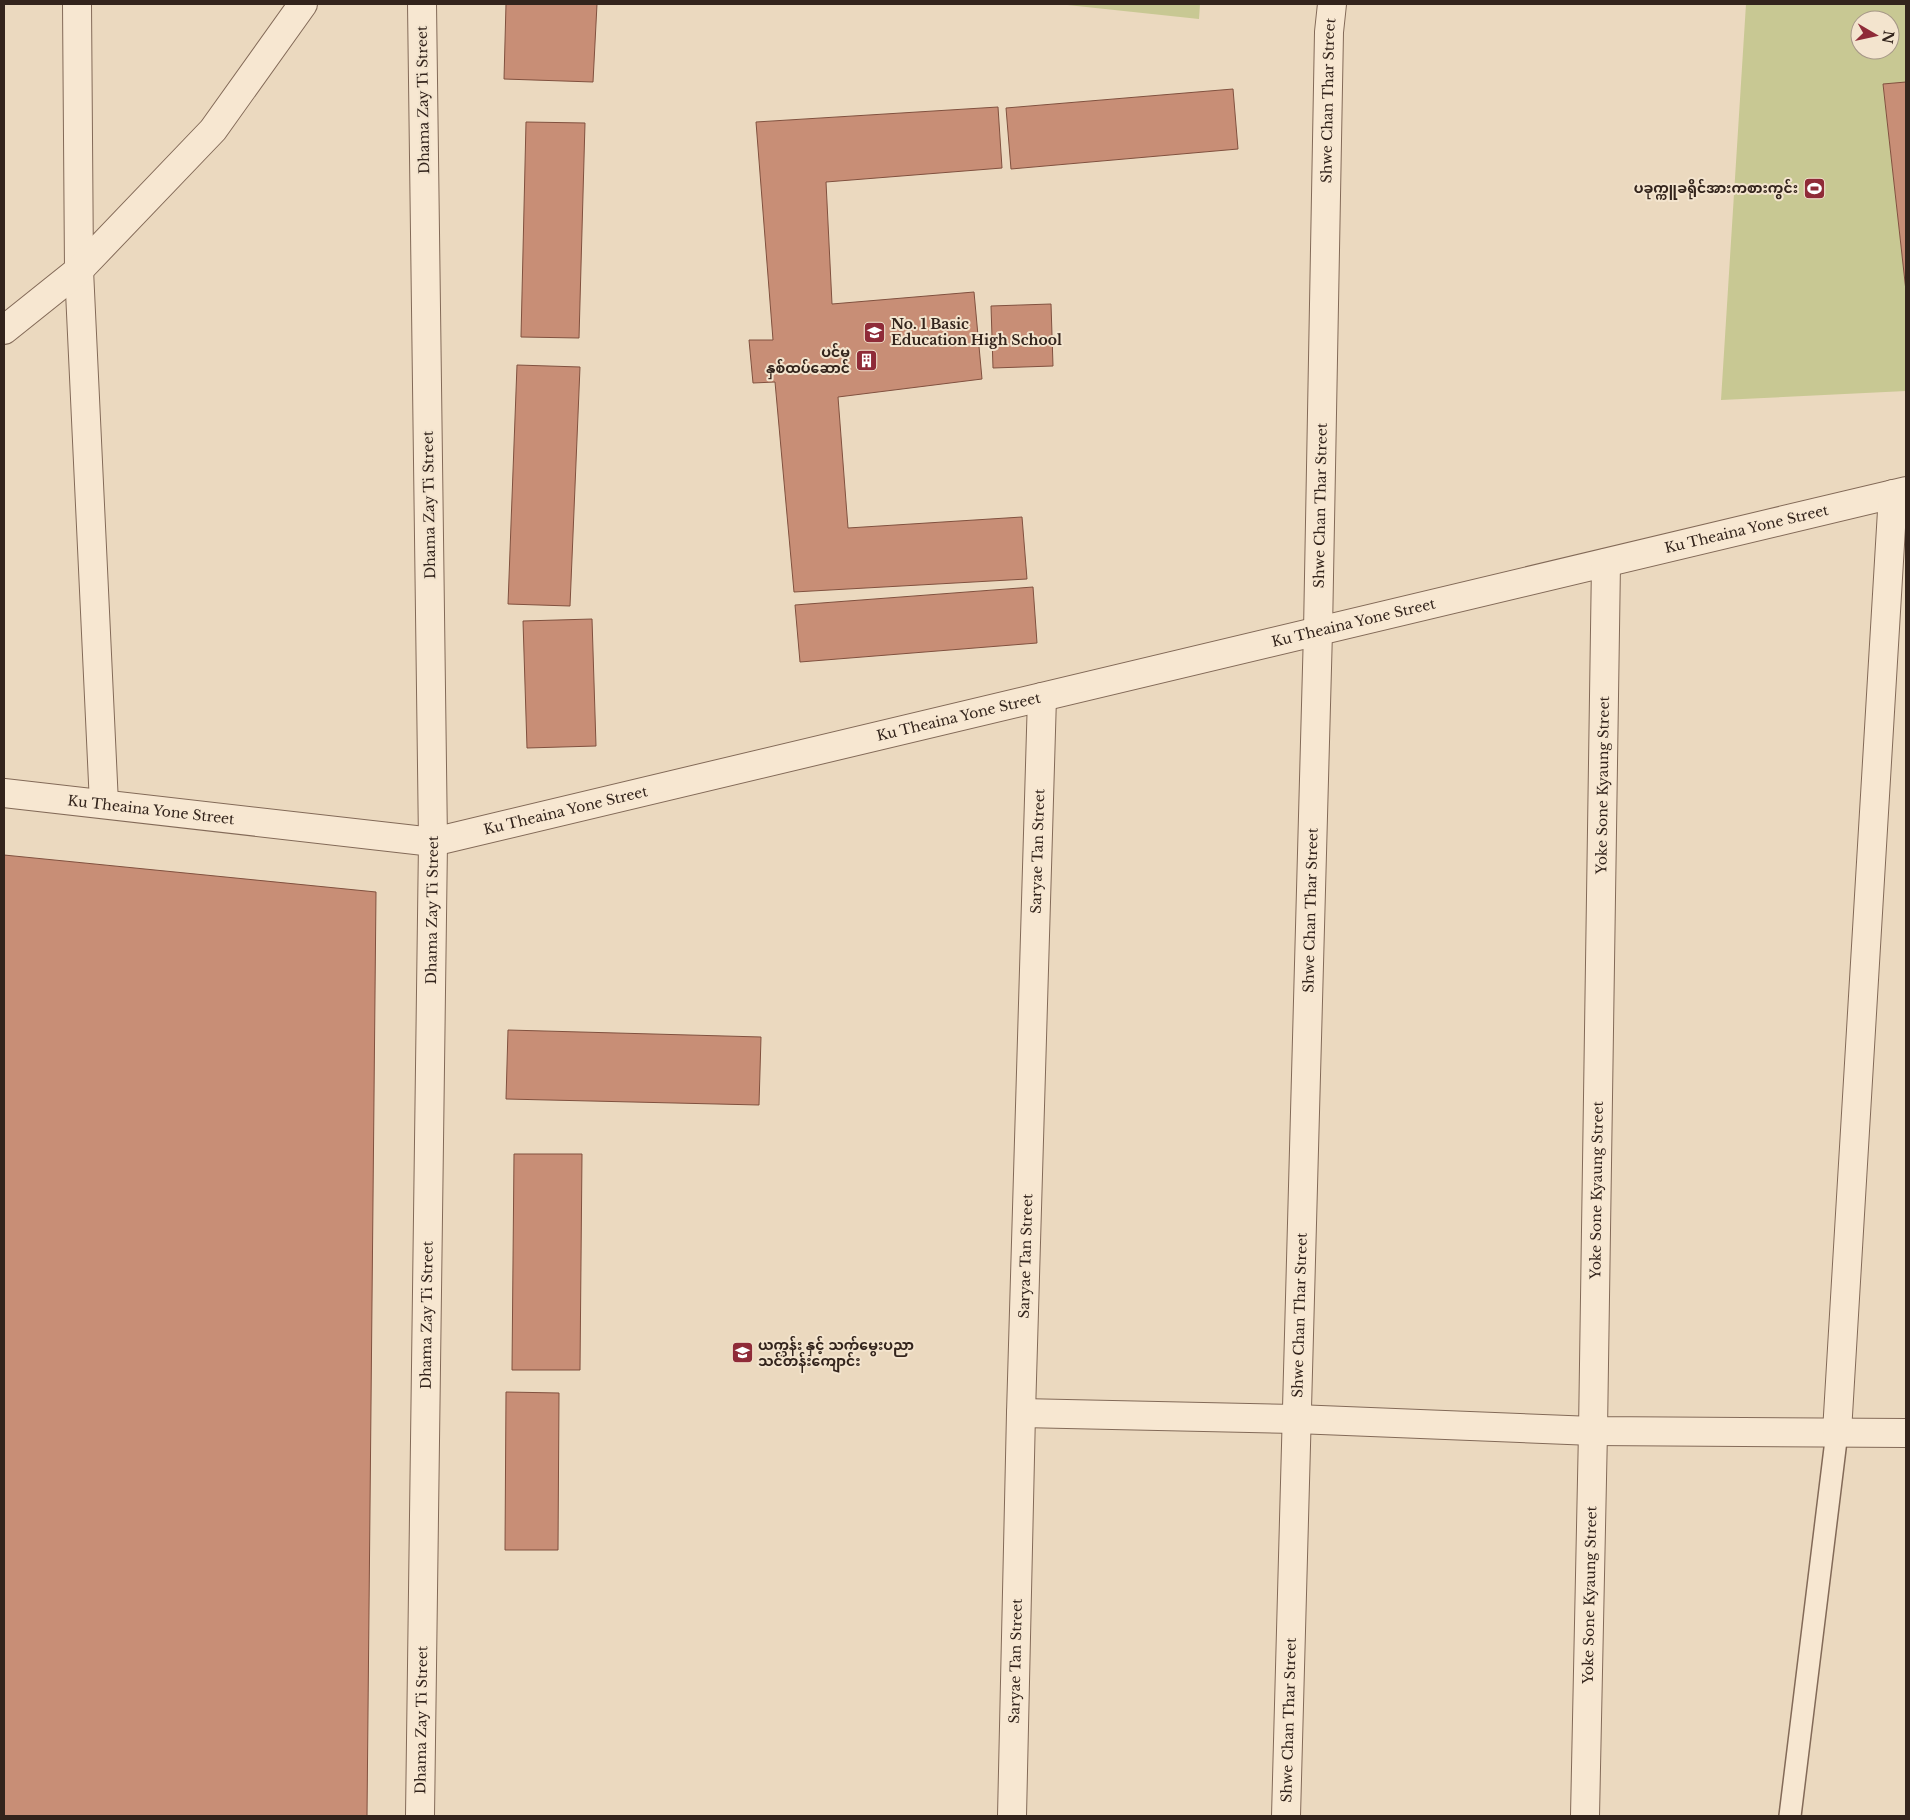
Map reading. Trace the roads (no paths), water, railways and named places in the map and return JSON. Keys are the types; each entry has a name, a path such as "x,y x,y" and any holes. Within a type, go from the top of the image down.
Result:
{"street":[{"path":"77,4 78,270 104,804"},
{"path":"4,330 78,270 213,130 303,4"},
{"name":"Dhama Zay Ti Street","path":"420,1816 433,842 422,4"},
{"name":"Shwe Chan Thar Street","path":"1286,1816 1318,631 1328,42 1332,4"},
{"path":"1837,1432 1900,493"},
{"name":"Ku Theaina Yone Street","path":"4,793 433,842 1900,493"},
{"name":"Yoke Sone Kyaung Street","path":"1584,1816 1593,1431 1606,562"},
{"name":"Saryae Tan Street","path":"1012,1816 1021,1412 1042,696"},
{"path":"1021,1412 1296,1419 1593,1431 1906,1433"}],"lane":[{"path":"1790,1816 1837,1432"}],"place":[{"name":"ပခုက္ကူခရိုင်အားကစားကွင်း","path":"1814,188"},
{"name":"No. 1 Basic Education High School","path":"875,332"},
{"name":"ပင်မ နှစ်ထပ်ဆောင်","path":"866,360"},
{"name":"ယက္ကန်း နှင့် သက်မွေးပညာ သင်တန်းကျောင်း","path":"742,1353"}]}
